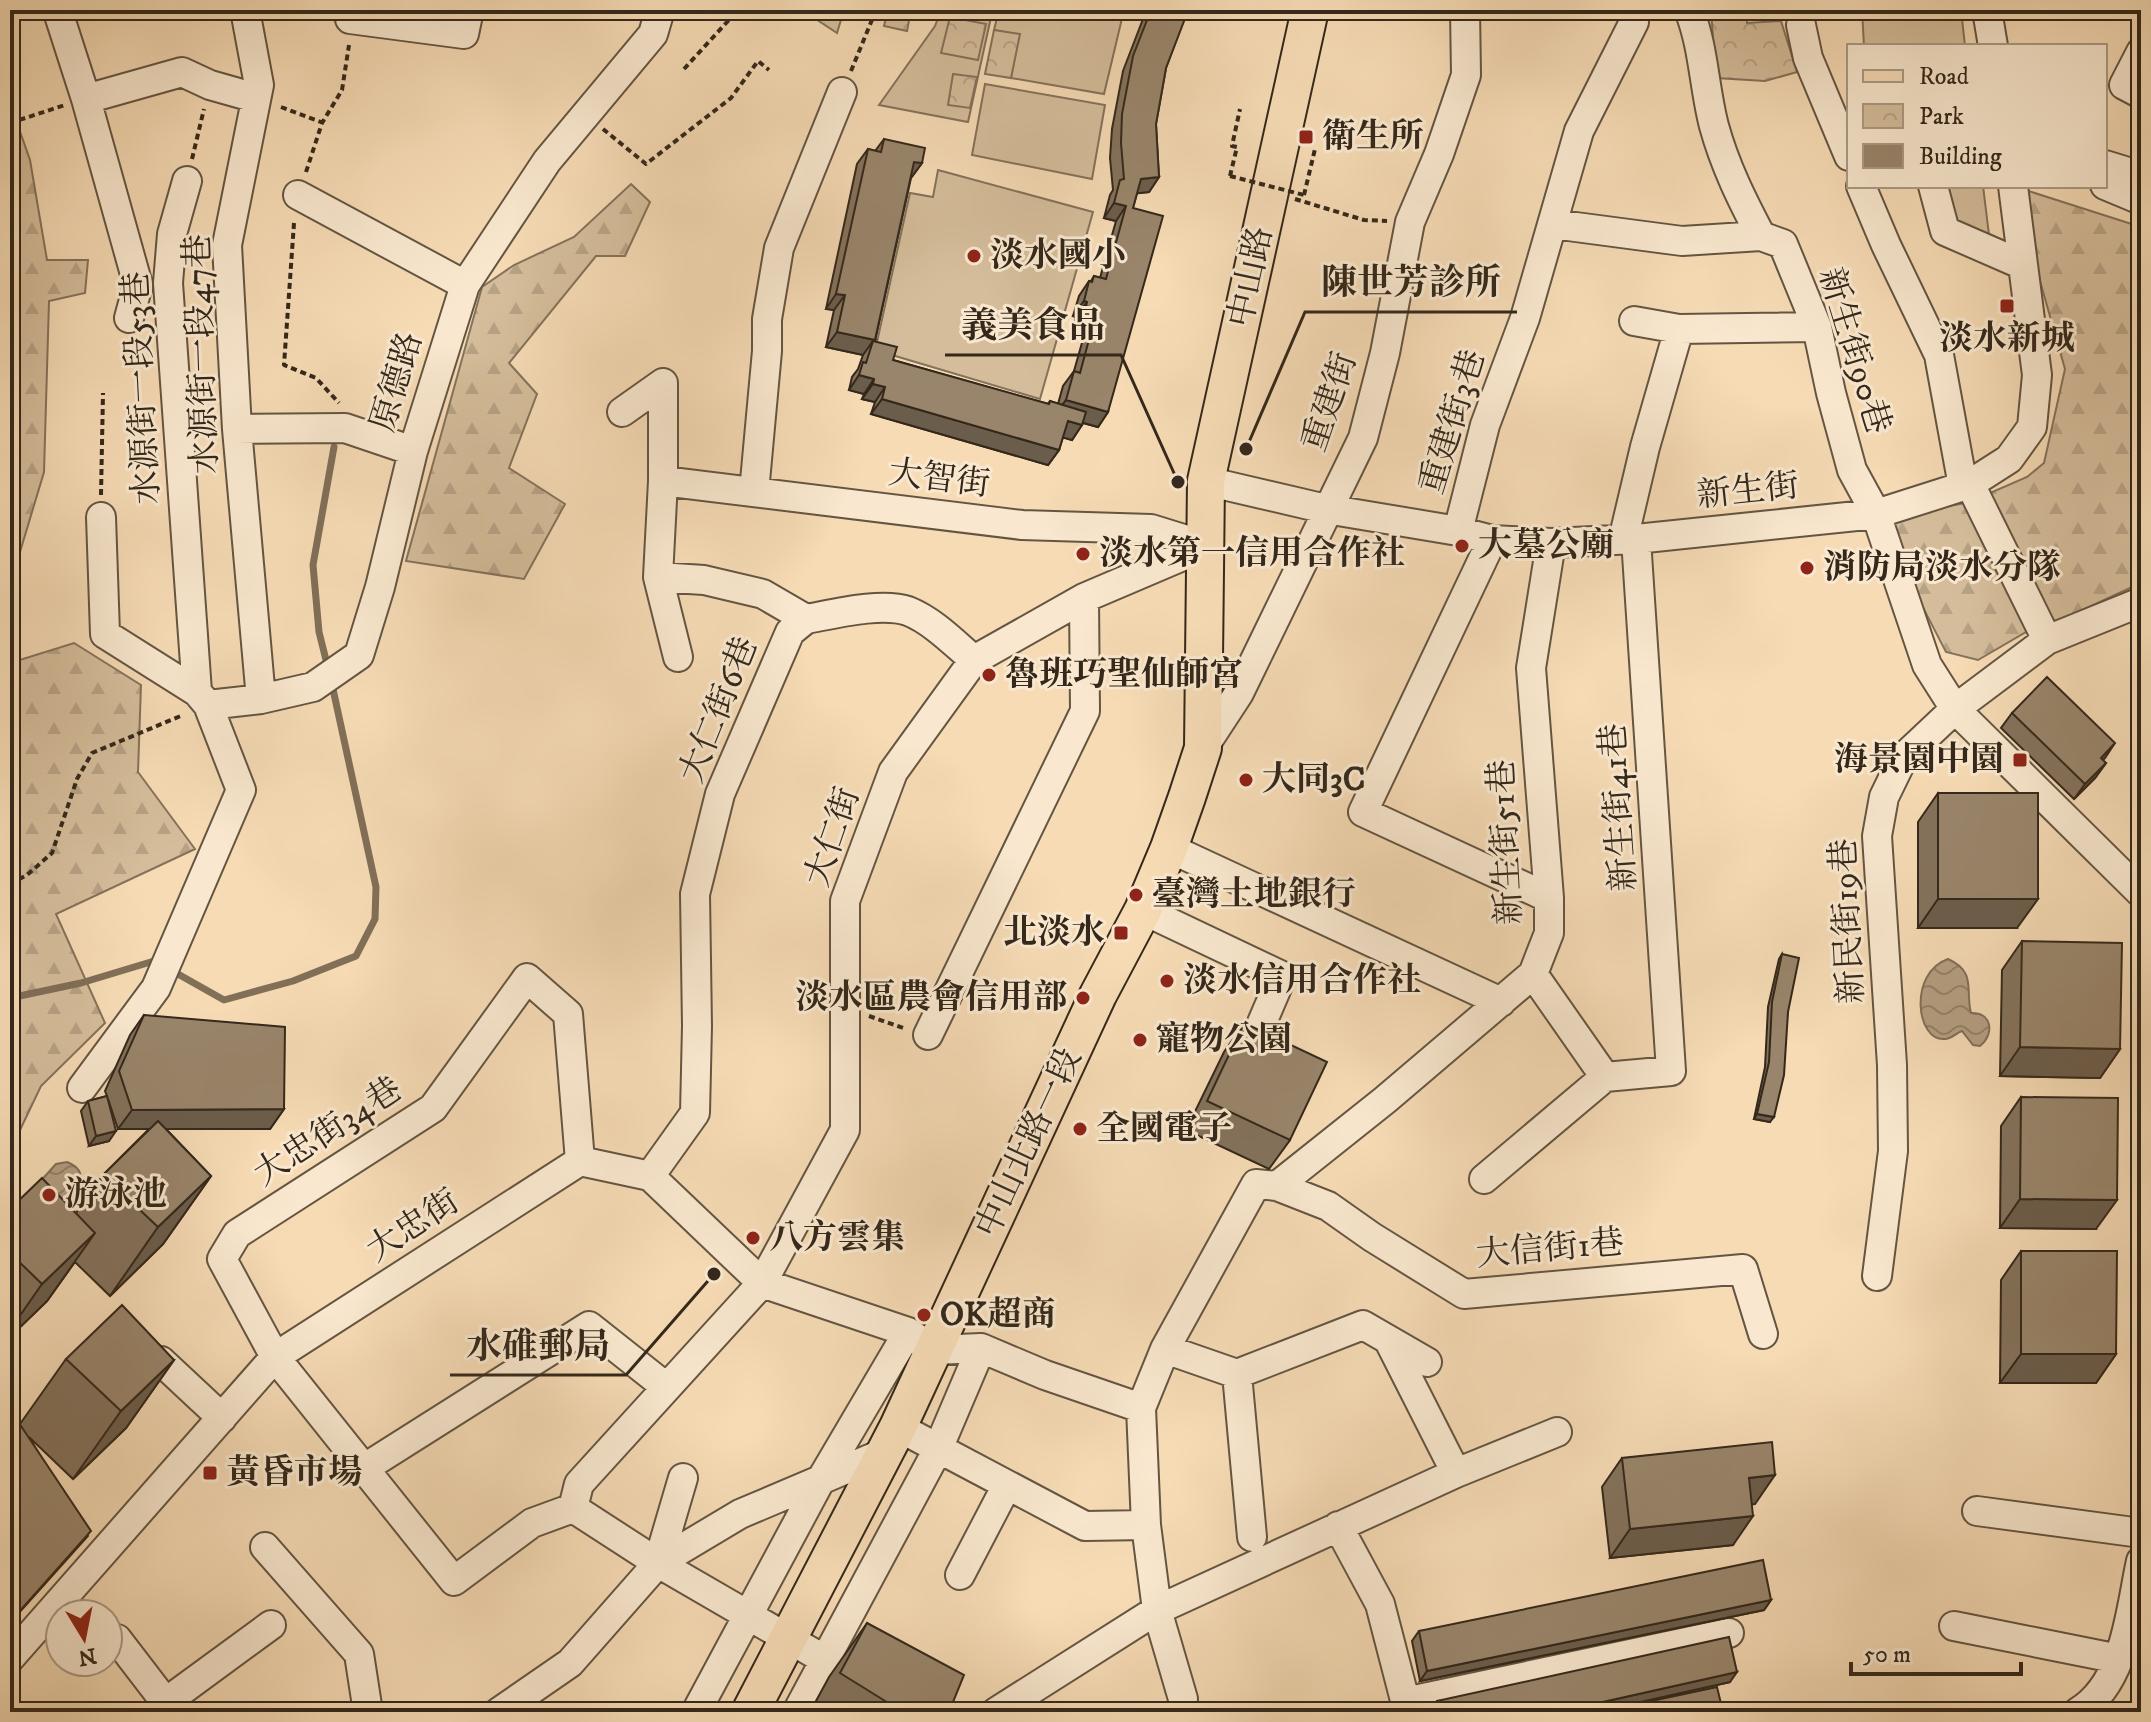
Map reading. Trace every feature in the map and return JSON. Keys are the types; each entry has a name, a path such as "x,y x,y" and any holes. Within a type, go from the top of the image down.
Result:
{"main road":[{"name":"中山路","path":"1206,546 1206,481 1287,194 1310,10"},
{"name":"中山北路一段","path":"750,1712 891,1440 921,1341 1143,910 1169,848 1203,748 1206,546"}],"street":[{"name":"水源街一段47巷","path":"245,10 259,85 227,245 237,429 261,699"},
{"name":"原德路","path":"202,698 261,699 313,687 359,655 380,587 413,451 465,285 547,161 653,34 660,10"},
{"name":"重建街","path":"1203,748 1239,693 1363,438 1385,353 1410,222 1439,154 1466,75 1465,10"},
{"path":"1553,224 1682,241 1761,236 1733,183 1714,124 1705,67 1689,10"},
{"path":"1987,10 1993,44"},
{"path":"59,15 138,285 129,318"},
{"path":"350,19 466,22"},
{"name":"重建街3巷","path":"1458,531 1485,425 1525,318 1579,131 1634,22"},
{"path":"1801,25 1808,58 1847,151"},
{"path":"2141,52 2124,85 2141,94"},
{"path":"86,99 182,72 210,85 256,98"},
{"path":"754,492 767,319 779,248 842,92"},
{"path":"2107,166 2140,179"},
{"path":"2107,185 2140,179"},
{"name":"水源街一段53巷","path":"82,1088 156,988 241,790 202,698 168,283 172,234 187,181"},
{"path":"1862,188 1939,355 1966,485 2047,640"},
{"path":"1934,188 1945,231 2023,265"},
{"name":"新生街","path":"1206,481 1326,509 1458,531 1492,540 1551,543 1630,539 1876,514 1966,485 2009,459 2032,427 2037,375 2013,188"},
{"path":"298,195 465,285"},
{"name":"新生街90巷","path":"1761,236 1783,244 1817,327 1852,470 1876,514 1927,665 1955,709 2141,893"},
{"path":"138,285 168,283"},
{"path":"1634,321 1679,329 1817,327"},
{"name":"新生街41巷","path":"1605,1077 1671,1071 1630,539 1645,447 1679,329"},
{"path":"622,412 663,383 663,481 658,577"},
{"path":"237,429 345,428 413,451"},
{"name":"大智街","path":"663,481 1022,525 1151,529 1206,546"},
{"path":"101,517 105,634 202,698"},
{"path":"1492,540 1363,812 1549,898"},
{"name":"新生街51巷","path":"1267,1185 1533,974 1549,933 1549,898 1531,668 1551,543"},
{"name":"大仁街","path":"573,1508 579,1484 762,1283 845,1130 845,901 893,772 974,660 1084,598 1206,546"},
{"name":"大仁街6巷","path":"650,1176 695,1113 695,894 720,794 790,632 806,619 763,594 704,580 658,577 678,657"},
{"path":"928,1035 1085,711 1084,598"},
{"name":"新民街19巷","path":"1877,1276 1893,1151 1892,1065 1877,836 1884,797 1903,758 1955,709 2047,640 2141,602"},
{"path":"806,619 875,609 906,610 934,626 974,660"},
{"path":"1169,848 1501,1002"},
{"path":"1143,910 1282,976 1258,1032"},
{"path":"1484,1179 1605,1077 1533,974"},
{"name":"大忠街34巷","path":"275,1357 222,1259 237,1234 433,1108 527,978 568,1014 580,1161"},
{"path":"580,1161 650,1176 762,1283 921,1341 981,1348 1045,1375 1141,1408"},
{"name":"大忠街","path":"10,1658 275,1357 580,1161"},
{"path":"1183,1699 1157,1610 1146,1525 1141,1408 1165,1349 1267,1185"},
{"name":"大信街1巷","path":"1267,1185 1328,1206 1464,1294 1743,1269 1763,1334"},
{"path":"1165,1349 1237,1374 1363,1325 1427,1362"},
{"path":"363,1469 589,1326 666,1387"},
{"path":"696,1712 819,1483 921,1341"},
{"path":"1389,1341 1456,1473"},
{"path":"797,1712 938,1449 981,1348"},
{"path":"275,1357 454,1581 532,1523 573,1508 789,1641 866,1682"},
{"path":"161,1361 222,1418"},
{"path":"1237,1374 1252,1537"},
{"path":"996,1712 1157,1610 1456,1473 1557,1432"},
{"path":"499,1712 570,1663 658,1563 740,1514 819,1483 891,1440 938,1449 1085,1526 1146,1525"},
{"path":"658,1563 683,1478"},
{"path":"960,1575 1007,1485"},
{"path":"1977,1511 2141,1533"},
{"path":"1338,1526 1380,1604 1406,1707 1729,1633"},
{"path":"265,1547 359,1654 368,1712"},
{"path":"2078,1712 2093,1703 2119,1659 2141,1561"},
{"path":"124,1648 169,1707 271,1625"},
{"path":"1954,1626 2119,1659"}],"path":[{"path":"684,69 738,10"},
{"path":"809,16 812,10"},
{"path":"842,92 876,10"},
{"path":"345,428 343,407 316,378 284,365 292,238 298,195 322,123 342,90 350,19"},
{"path":"586,115 646,164 731,98 758,61 769,70"},
{"path":"187,181 210,85"},
{"path":"256,98 322,123"},
{"path":"10,123 86,99"},
{"path":"1240,109 1232,146 1237,147 1230,176 1364,220 1410,222"},
{"path":"1287,194 1315,149"},
{"path":"101,517 103,393"},
{"path":"10,884 27,875 52,853 77,779 92,753 202,698"},
{"path":"845,1010 928,1035"}],"green space":[{"path":"802,10 844,10 837,33"},
{"path":"888,10 911,10 907,31 884,26"},
{"path":"941,10 991,17 968,122 879,105 935,26"},
{"path":"999,10 1124,10 1104,94 1011,78 1019,35 994,30"},
{"path":"1711,10 1747,10 1747,23 1781,21 1797,72 1765,81 1716,78"},
{"path":"1862,10 1961,10 1965,44 1864,44"},
{"path":"950,17 986,24 978,60 941,53"},
{"path":"994,30 1020,34 1011,78 985,74"},
{"path":"953,74 977,77 970,108 948,105"},
{"path":"985,84 1105,105 1092,179 972,155"},
{"path":"10,103 30,160 47,260 88,260 85,293 49,301 44,472 17,562 10,559"},
{"path":"938,170 1093,212 1040,399 892,355 877,342 910,193 933,197"},
{"path":"631,184 650,202 625,256 596,256 509,363 537,394 509,468 565,504 524,579 406,561 482,287 514,265 574,237"},
{"path":"1930,188 1983,188 1991,251 1952,234"},
{"path":"2014,188 2141,227 2141,583 2050,625 1990,493 2027,477 2044,463 2065,369"},
{"path":"1971,502 2031,629 1978,660 1946,652 1877,519"},
{"path":"74,643 141,685 138,772 195,849 56,914 105,1023 41,1086 10,1151 10,709 13,707 10,705 10,663"}],"water":[{"path":"1948,959 1957,964 1966,976 1971,1013 1983,1016 1989,1025 1988,1036 1980,1046 1973,1045 1962,1031 1947,1039 1935,1037 1923,1019 1922,991 1927,978 1935,967"},
{"name":"游泳池","path":"67,1162 79,1170 81,1185 43,1227 18,1206 56,1164"}],"building":[{"path":"1151,10 1190,10 1166,68 1156,124 1159,177 1141,179 1133,208 1163,216 1108,412 1066,400 1074,371 1080,373 1097,310 1086,306 1087,302 1084,301 1089,281 1092,282 1094,276 1106,279 1126,206 1114,203 1120,180 1124,179 1122,114 1133,56"},
{"path":"884,139 925,148 922,163 914,162 875,340 837,332 845,295 836,294 868,149 881,152"},
{"path":"873,341 897,347 893,360 1086,412 1082,425 1068,421 1059,450 882,399 885,387 873,384 874,379 859,375"},
{"path":"2047,677 2115,743 2101,758 2106,763 2085,784 2012,713"},
{"path":"1938,793 2038,793 2038,899 1938,899"},
{"path":"2022,941 2122,943 2120,1049 2020,1047"},
{"path":"1782,954 1799,958 1788,1012 1784,1075 1774,1117 1757,1114 1769,1062 1772,1002"},
{"path":"144,1015 285,1027 284,1109 132,1110 119,1071"},
{"path":"1244,1023 1327,1062 1290,1140 1207,1101"},
{"path":"107,1096 116,1131 96,1136 88,1101"},
{"path":"2021,1097 2118,1098 2117,1200 2020,1199"},
{"path":"158,1121 211,1176 158,1227 103,1175"},
{"path":"42,1178 95,1233 42,1284 10,1253 10,1209"},
{"path":"2021,1251 2117,1251 2116,1354 2021,1354"},
{"path":"122,1305 174,1360 121,1411 66,1359"},
{"path":"17,1420 91,1531 10,1622 10,1429"},
{"path":"1772,1442 1775,1475 1749,1478 1753,1516 1630,1529 1622,1458"},
{"path":"1763,1560 1771,1600 1427,1671 1419,1631"},
{"path":"867,1623 964,1675 949,1712 886,1712 890,1704 840,1673"},
{"path":"1729,1637 1737,1672 1558,1712 1440,1712 1437,1701"},
{"path":"1717,1687 1723,1712 1600,1712"}],"waterway":[{"path":"328,668 319,632 313,565 334,447"},
{"path":"169,969 224,1000 293,981 356,956 375,919 376,887 331,680"},
{"path":"10,998 81,983 154,961 158,963"}],"place":[{"name":"衛生所","path":"1306,137"},
{"name":"淡水國小","path":"974,256"},
{"name":"淡水新城","path":"2007,306"},
{"name":"陳世芳診所","path":"1246,449"},
{"name":"義美食品","path":"1178,482"},
{"name":"大墓公廟","path":"1462,546"},
{"name":"淡水第一信用合作社","path":"1083,554"},
{"name":"消防局淡水分隊","path":"1807,568"},
{"name":"魯班巧聖仙師宮","path":"989,675"},
{"name":"海景園中園","path":"2020,760"},
{"name":"大同3C","path":"1246,780"},
{"name":"臺灣土地銀行","path":"1136,895"},
{"name":"北淡水","path":"1121,933"},
{"name":"淡水信用合作社","path":"1167,981"},
{"name":"淡水區農會信用部","path":"1083,998"},
{"name":"寵物公園","path":"1140,1040"},
{"name":"全國電子","path":"1080,1129"},
{"name":"游泳池","path":"49,1195"},
{"name":"八方雲集","path":"753,1238"},
{"name":"水碓郵局","path":"714,1274"},
{"name":"OK超商","path":"924,1315"},
{"name":"黃昏市場","path":"210,1473"}]}
